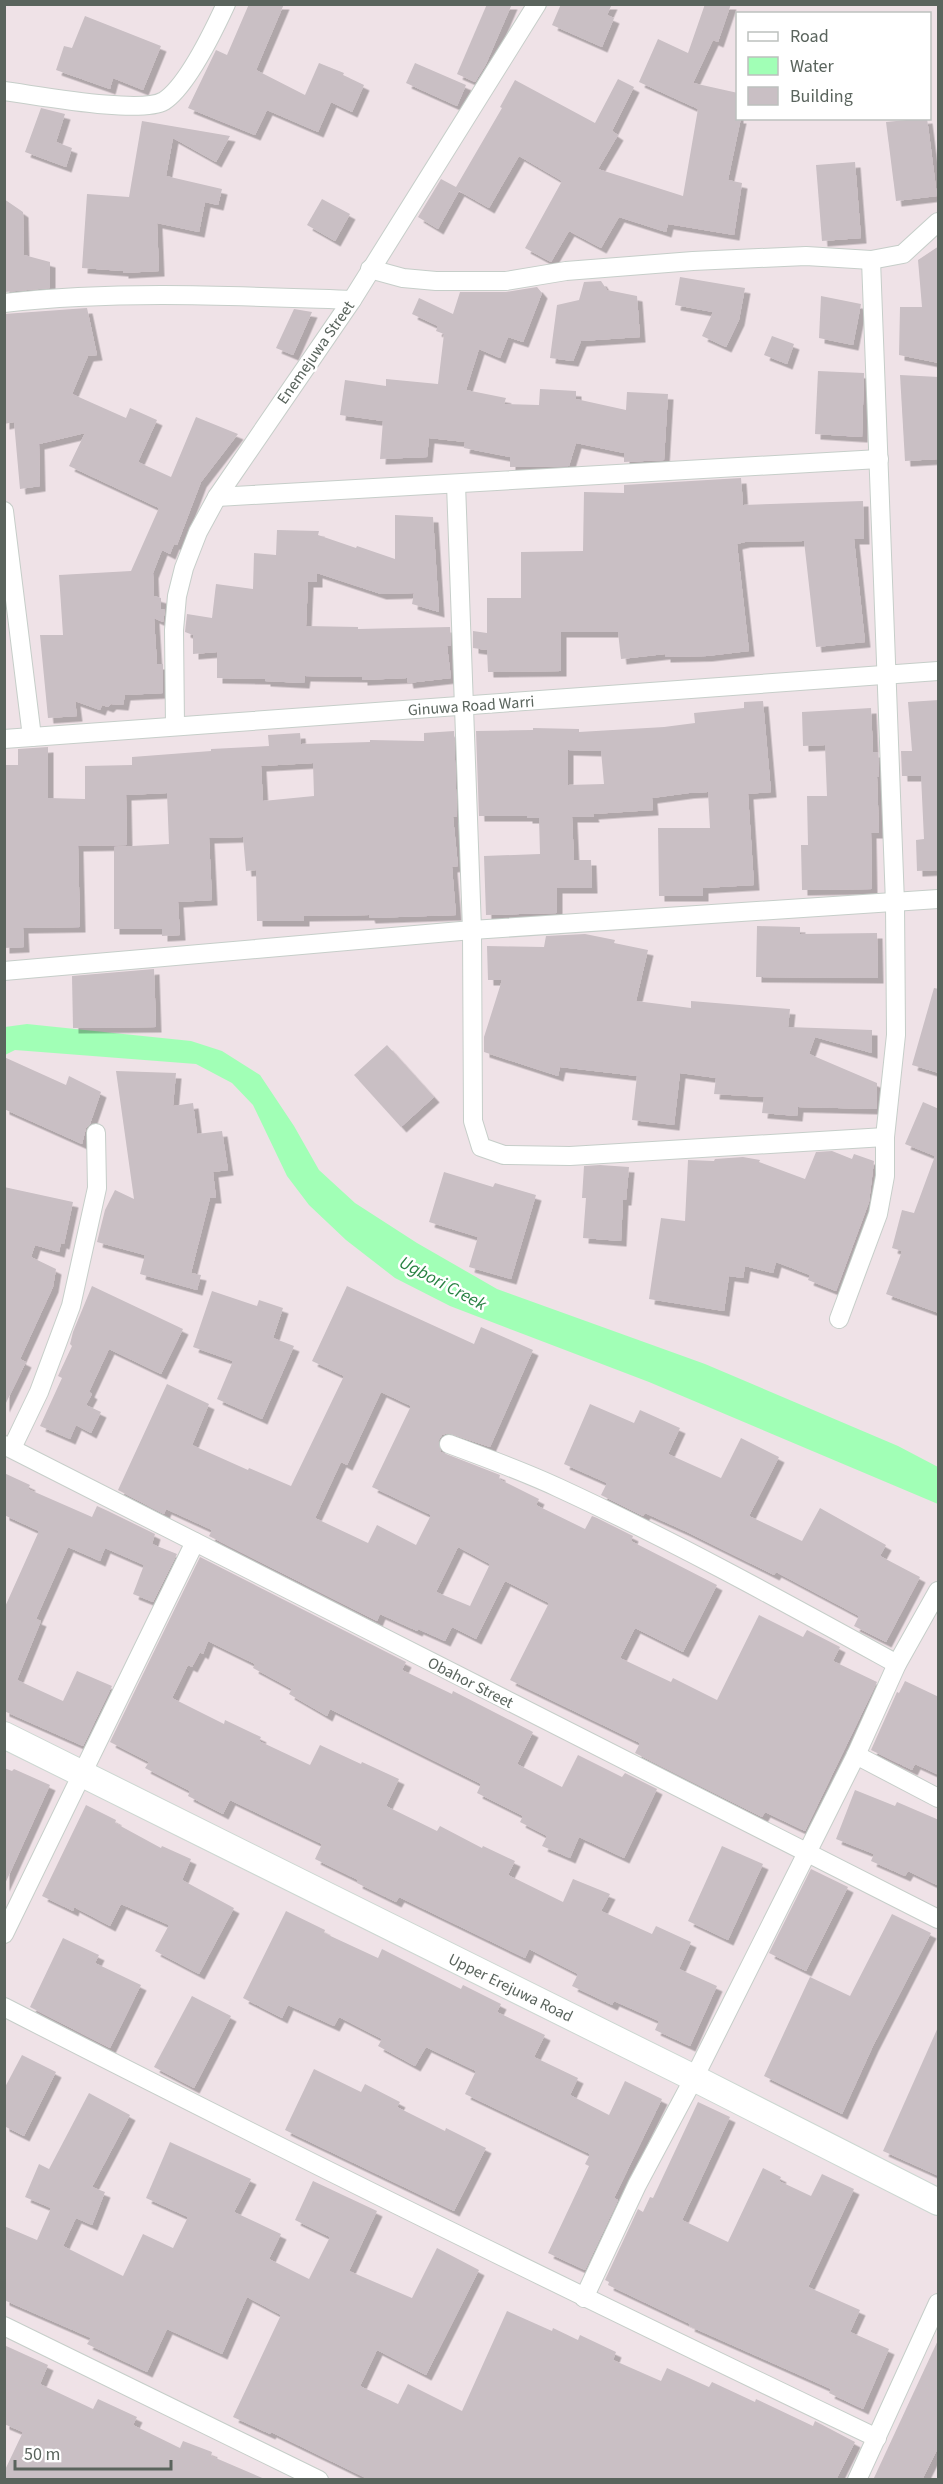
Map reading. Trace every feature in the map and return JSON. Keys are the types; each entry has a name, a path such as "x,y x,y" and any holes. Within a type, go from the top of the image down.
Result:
{"street":[{"path":"4,91 123,106 148,106 165,100 182,81 205,48 226,4"},
{"name":"Enemejuwa Street","path":"175,726 174,630 177,596 184,568 198,532 217,497 352,300 537,4"},
{"path":"370,269 403,278 436,281 506,281 566,270 693,261 807,256 871,260 903,254 939,222"},
{"path":"839,1319 878,1214 885,1176 885,1137 896,1035 896,903 871,260"},
{"path":"4,303 38,299 196,295 352,300"},
{"path":"217,497 879,459"},
{"path":"456,484 472,930 473,1121 481,1147 504,1155 547,1157 885,1137"},
{"path":"4,511 32,737"},
{"name":"Ginuwa Road Warri","path":"4,739 939,671"},
{"path":"4,971 472,930 939,899"},
{"path":"8,1446 39,1392 71,1306 97,1188 96,1133"},
{"path":"449,1444 557,1487 644,1529 772,1595 897,1664"},
{"name":"Obahor Street","path":"8,1446 939,1918"},
{"path":"4,1934 195,1542"},
{"path":"584,2298 637,2185 694,2078 856,1755 897,1664 939,1591"},
{"name":"Upper Erejuwa Road","path":"4,1735 939,2202"},
{"path":"856,1755 939,1798"},
{"path":"4,2007 271,2144 584,2298 877,2438"},
{"path":"857,2480 939,2302"},
{"path":"4,2325 289,2473 319,2480"}],"water":[{"name":"Ugbori Creek","path":"27,1024 191,1041 222,1051 260,1075 294,1126 319,1170 355,1203 417,1243 497,1289 705,1364 898,1446 938,1467 938,1504 649,1382 450,1306 395,1278 346,1240 309,1205 287,1176 253,1105 232,1083 196,1064 15,1050 5,1055 5,1027"}],"building":[{"path":"249,4 284,4 256,70 305,95 319,63 344,73 343,75 364,85 352,112 331,102 318,132 267,110 255,135 188,108 216,50 227,55"},
{"path":"487,4 512,4 486,64 475,82 457,74"},
{"path":"561,4 612,4 607,15 614,18 602,47 552,25"},
{"path":"705,4 731,4 718,42 713,40 693,83 736,93 736,120 741,120 728,180 742,183 734,235 668,224 666,232 619,217 601,248 569,231 551,262 525,248 562,181 519,156 489,208 459,191 438,229 418,217 441,179 456,187 502,108 500,107 515,80 595,123 618,79 634,87 612,131 618,135 598,169 683,196 698,109 639,82 658,39 688,53"},
{"path":"85,16 161,46 143,90 113,78 110,89 56,70 64,46 72,48"},
{"path":"415,63 466,85 457,106 406,83"},
{"path":"41,108 65,114 56,142 72,148 66,167 25,152"},
{"path":"927,120 937,196 896,201 886,122"},
{"path":"142,121 230,136 216,162 173,138 166,176 222,189 218,205 205,202 199,232 157,223 159,271 123,273 123,271 82,268 87,194 129,197"},
{"path":"855,162 861,238 822,241 816,165"},
{"path":"4,199 23,212 24,255 50,262 50,288 4,292"},
{"path":"322,199 350,214 335,241 307,225"},
{"path":"939,246 939,363 899,355 900,307 922,307 918,260"},
{"path":"680,277 745,288 739,320 726,347 702,336 713,312 675,305"},
{"path":"601,281 607,290 637,296 640,337 581,341 573,361 550,358 557,305 579,300 584,282"},
{"path":"537,287 542,293 523,342 508,337 500,358 479,349 466,390 506,398 504,404 539,405 540,389 576,391 576,399 626,410 627,392 668,394 664,460 624,462 624,453 576,443 569,466 510,467 510,457 464,448 465,442 429,438 427,457 380,459 383,421 340,415 345,380 386,386 386,379 438,384 444,334 436,331 438,326 412,314 419,298 453,314 460,292 506,292"},
{"path":"821,296 861,304 853,345 819,338"},
{"path":"87,308 97,355 88,356 72,394 126,418 130,408 157,420 138,462 171,477 196,417 238,434 201,482 177,545 174,544 170,554 162,550 153,573 154,596 161,598 161,609 165,610 163,622 154,618 157,664 163,664 163,693 125,695 123,705 111,704 108,707 102,705 100,710 75,701 77,716 48,718 40,635 63,635 59,575 131,571 159,508 69,466 85,433 39,444 40,486 20,489 14,422 4,424 4,314"},
{"path":"294,309 312,312 293,355 276,348"},
{"path":"772,336 794,344 787,364 764,355"},
{"path":"818,371 864,373 862,437 815,434"},
{"path":"900,375 939,377 939,459 905,461"},
{"path":"741,478 743,505 863,501 864,539 854,539 865,642 816,647 804,541 745,542 737,544 749,651 707,656 665,657 665,654 621,659 618,632 561,632 561,671 488,672 487,650 473,648 473,631 487,633 487,598 521,598 521,552 583,551 584,492 624,493 624,485"},
{"path":"395,515 433,517 439,612 412,604 414,593 381,594 317,573 317,582 308,582 306,626 358,627 358,629 450,627 451,646 447,646 451,678 408,683 407,678 362,680 362,677 305,676 304,683 217,678 217,652 193,654 193,635 185,632 187,614 212,618 216,584 253,589 254,553 276,555 277,530 319,531 318,535 395,559"},
{"path":"939,700 939,870 917,871 916,840 924,839 921,776 902,776 901,751 912,751 908,702"},
{"path":"763,701 771,792 748,794 754,885 703,888 703,896 659,896 658,828 710,828 708,792 689,793 652,798 653,810 593,814 594,817 572,817 574,860 591,860 592,888 557,888 557,913 486,915 484,856 540,854 539,818 479,816 476,731 533,730 533,728 579,729 579,732 664,727 695,723 694,713 744,708 744,702","holes":["568,750 601,751 604,784 568,785"]},
{"path":"871,708 873,752 878,752 879,777 877,777 879,833 871,833 872,889 802,890 801,845 808,845 807,796 827,796 825,745 803,746 802,712"},
{"path":"454,731 457,817 453,817 458,866 452,867 456,915 370,918 369,915 304,916 304,921 257,921 256,870 246,871 243,837 209,838 212,900 178,902 180,935 162,936 162,929 114,929 114,847 169,844 167,793 126,795 127,845 78,846 80,927 23,928 24,947 4,948 4,765 18,765 18,749 48,747 48,798 85,799 85,766 132,765 132,757 269,746 268,735 300,733 301,744 370,742 370,740 424,741 424,733","holes":["313,763 314,796 263,801 261,766"]},
{"path":"757,926 800,927 800,934 877,933 878,978 756,977"},
{"path":"585,934 648,950 636,1001 691,1008 691,1001 790,1009 788,1027 872,1030 872,1053 815,1037 809,1054 877,1083 877,1109 798,1107 797,1116 762,1113 764,1097 714,1094 716,1078 680,1073 674,1125 632,1120 637,1076 560,1067 558,1076 484,1052 484,1037 502,980 488,980 487,946 544,947 546,936"},
{"path":"154,969 156,1027 73,1028 72,976"},
{"path":"934,988 939,989 939,1073 912,1065"},
{"path":"387,1045 434,1097 401,1127 354,1075"},
{"path":"4,1057 66,1085 69,1076 101,1092 82,1144 4,1109"},
{"path":"116,1071 176,1073 173,1106 193,1103 197,1134 222,1131 228,1170 213,1172 216,1198 210,1198 191,1273 201,1275 197,1290 140,1274 145,1255 97,1242 105,1210 115,1190 134,1199"},
{"path":"923,1102 939,1109 939,1313 886,1294 902,1251 892,1248 902,1210 914,1213 935,1156 905,1144"},
{"path":"832,1151 852,1159 854,1154 874,1161 869,1202 836,1291 808,1280 810,1275 776,1262 773,1273 745,1266 743,1278 729,1276 724,1311 649,1299 661,1218 685,1221 688,1160 714,1161 715,1159 743,1157 760,1160 759,1162 805,1179 816,1152"},
{"path":"584,1166 629,1167 626,1200 623,1200 621,1241 583,1238 586,1198 582,1198"},
{"path":"444,1172 493,1187 495,1183 536,1195 511,1279 469,1267 478,1237 429,1222"},
{"path":"4,1187 73,1202 64,1244 61,1243 59,1252 35,1245 31,1257 56,1269 53,1287 20,1359 26,1362 4,1407"},
{"path":"92,1286 183,1329 161,1374 109,1349 89,1392 92,1394 86,1405 101,1412 91,1433 76,1425 70,1439 40,1426 62,1378 58,1376 72,1346 70,1344 73,1332"},
{"path":"347,1286 474,1344 481,1327 533,1350 490,1447 448,1433 442,1435 438,1441 441,1452 500,1475 499,1479 539,1499 536,1505 585,1529 592,1516 597,1518 633,1536 631,1541 717,1585 683,1652 635,1628 620,1658 671,1682 673,1678 717,1700 759,1615 803,1637 807,1630 840,1647 833,1661 877,1682 805,1831 765,1812 762,1817 635,1753 640,1743 510,1680 549,1603 505,1581 476,1639 452,1627 445,1641 380,1614 377,1621 209,1536 212,1530 166,1509 164,1514 118,1490 167,1384 209,1404 192,1445 291,1486 344,1376 312,1361","holes":["381,1392 411,1406 372,1487 431,1515 416,1545 377,1525 368,1543 315,1518 341,1462 347,1465","458,1547 490,1564 470,1606 436,1592"]},
{"path":"212,1291 257,1306 259,1300 283,1308 273,1338 294,1346 262,1419 217,1399 233,1361 193,1347"},
{"path":"590,1404 634,1423 640,1410 680,1428 668,1454 721,1478 741,1438 779,1457 749,1516 802,1541 820,1508 886,1545 880,1556 920,1577 886,1642 854,1626 859,1616 776,1572 774,1575 685,1531 645,1513 643,1516 601,1495 607,1483 564,1464"},
{"path":"4,1473 30,1485 28,1489 92,1517 97,1506 108,1511 155,1534 152,1544 177,1554 153,1602 133,1594 144,1565 105,1548 100,1561 68,1547 36,1619 41,1621 17,1680 63,1701 77,1671 112,1686 83,1746 4,1711 4,1609 39,1531 4,1515"},
{"path":"200,1557 406,1662 402,1670 452,1694 453,1691 533,1732 517,1764 562,1787 578,1755 622,1777 625,1773 657,1789 624,1858 579,1837 570,1858 542,1846 547,1836 520,1822 523,1816 477,1793 481,1784 330,1709 327,1716 289,1694 292,1689 253,1668 255,1664 208,1641 203,1654 200,1652 192,1667 188,1665 172,1698 224,1724 225,1720 261,1737 259,1741 310,1765 320,1745 399,1779 386,1806 437,1831 440,1826 482,1848 483,1846 515,1861 508,1875 563,1902 573,1879 610,1894 601,1911 652,1934 656,1926 691,1942 679,1969 717,1986 690,2046 655,2030 659,2021 614,2001 612,2005 572,1986 578,1974 529,1949 525,1958 399,1897 396,1902 357,1883 358,1880 315,1859 322,1844 230,1800 223,1814 188,1796 190,1791 145,1768 149,1762 110,1742"},
{"path":"905,1681 939,1697 939,1775 915,1764 912,1770 871,1750 897,1692 899,1693"},
{"path":"4,1768 12,1771 14,1769 50,1785 4,1886"},
{"path":"855,1790 895,1806 897,1802 939,1820 939,1886 908,1871 905,1876 871,1861 874,1854 836,1839"},
{"path":"86,1805 116,1820 115,1823 161,1848 162,1846 191,1859 182,1880 234,1908 199,1974 155,1951 169,1925 121,1904 110,1926 74,1907 73,1911 42,1896"},
{"path":"722,1846 763,1864 728,1940 688,1921"},
{"path":"811,1869 848,1887 806,1971 769,1953"},
{"path":"286,1911 325,1930 324,1933 378,1958 382,1949 461,1989 463,1985 501,2004 497,2012 545,2035 534,2057 578,2078 570,2095 609,2115 625,2081 662,2099 614,2198 618,2200 585,2270 548,2253 589,2166 585,2164 590,2154 465,2094 476,2071 426,2047 415,2066 378,2046 382,2039 339,2017 334,2026 288,2005 282,2018 243,1998"},
{"path":"892,1914 931,1933 873,2046 842,2114 764,2076 810,1977 850,1996"},
{"path":"63,1938 99,1955 95,1963 141,1985 110,2048 30,2007"},
{"path":"192,1996 231,2016 194,2088 154,2067"},
{"path":"939,2025 939,2176 883,2151"},
{"path":"22,2055 56,2072 24,2136 4,2126 4,2089"},
{"path":"314,2069 361,2092 365,2084 400,2102 397,2107 486,2148 454,2211 285,2130"},
{"path":"89,2093 130,2115 92,2187 105,2192 92,2225 76,2218 63,2246 123,2276 143,2234 173,2248 188,2217 146,2198 170,2142 251,2179 234,2212 281,2234 269,2259 309,2279 330,2237 295,2220 313,2181 377,2211 349,2271 412,2298 437,2248 479,2270 426,2375 377,2350 360,2386 398,2404 408,2384 462,2411 507,2311 578,2340 580,2335 616,2352 613,2360 661,2381 667,2368 709,2387 712,2382 755,2402 756,2399 813,2426 815,2421 855,2442 836,2480 370,2480 271,2432 270,2434 233,2417 281,2315 247,2297 222,2354 167,2329 147,2372 87,2344 91,2338 4,2300 4,2226 37,2240 51,2208 25,2197 39,2164 49,2169"},
{"path":"698,2102 730,2117 682,2220 728,2242 763,2168 781,2177 779,2181 811,2196 822,2174 854,2189 808,2287 860,2310 850,2332 889,2349 863,2409 829,2393 831,2389 689,2326 690,2324 608,2285 609,2282 605,2280 638,2209 643,2212 650,2197 653,2198"},
{"path":"939,2338 939,2446 922,2480 873,2480"},
{"path":"4,2345 48,2365 40,2384 93,2409 98,2399 137,2417 133,2425 180,2448 183,2441 212,2452 211,2456 267,2480 4,2480 4,2472 23,2432 4,2424"}]}
